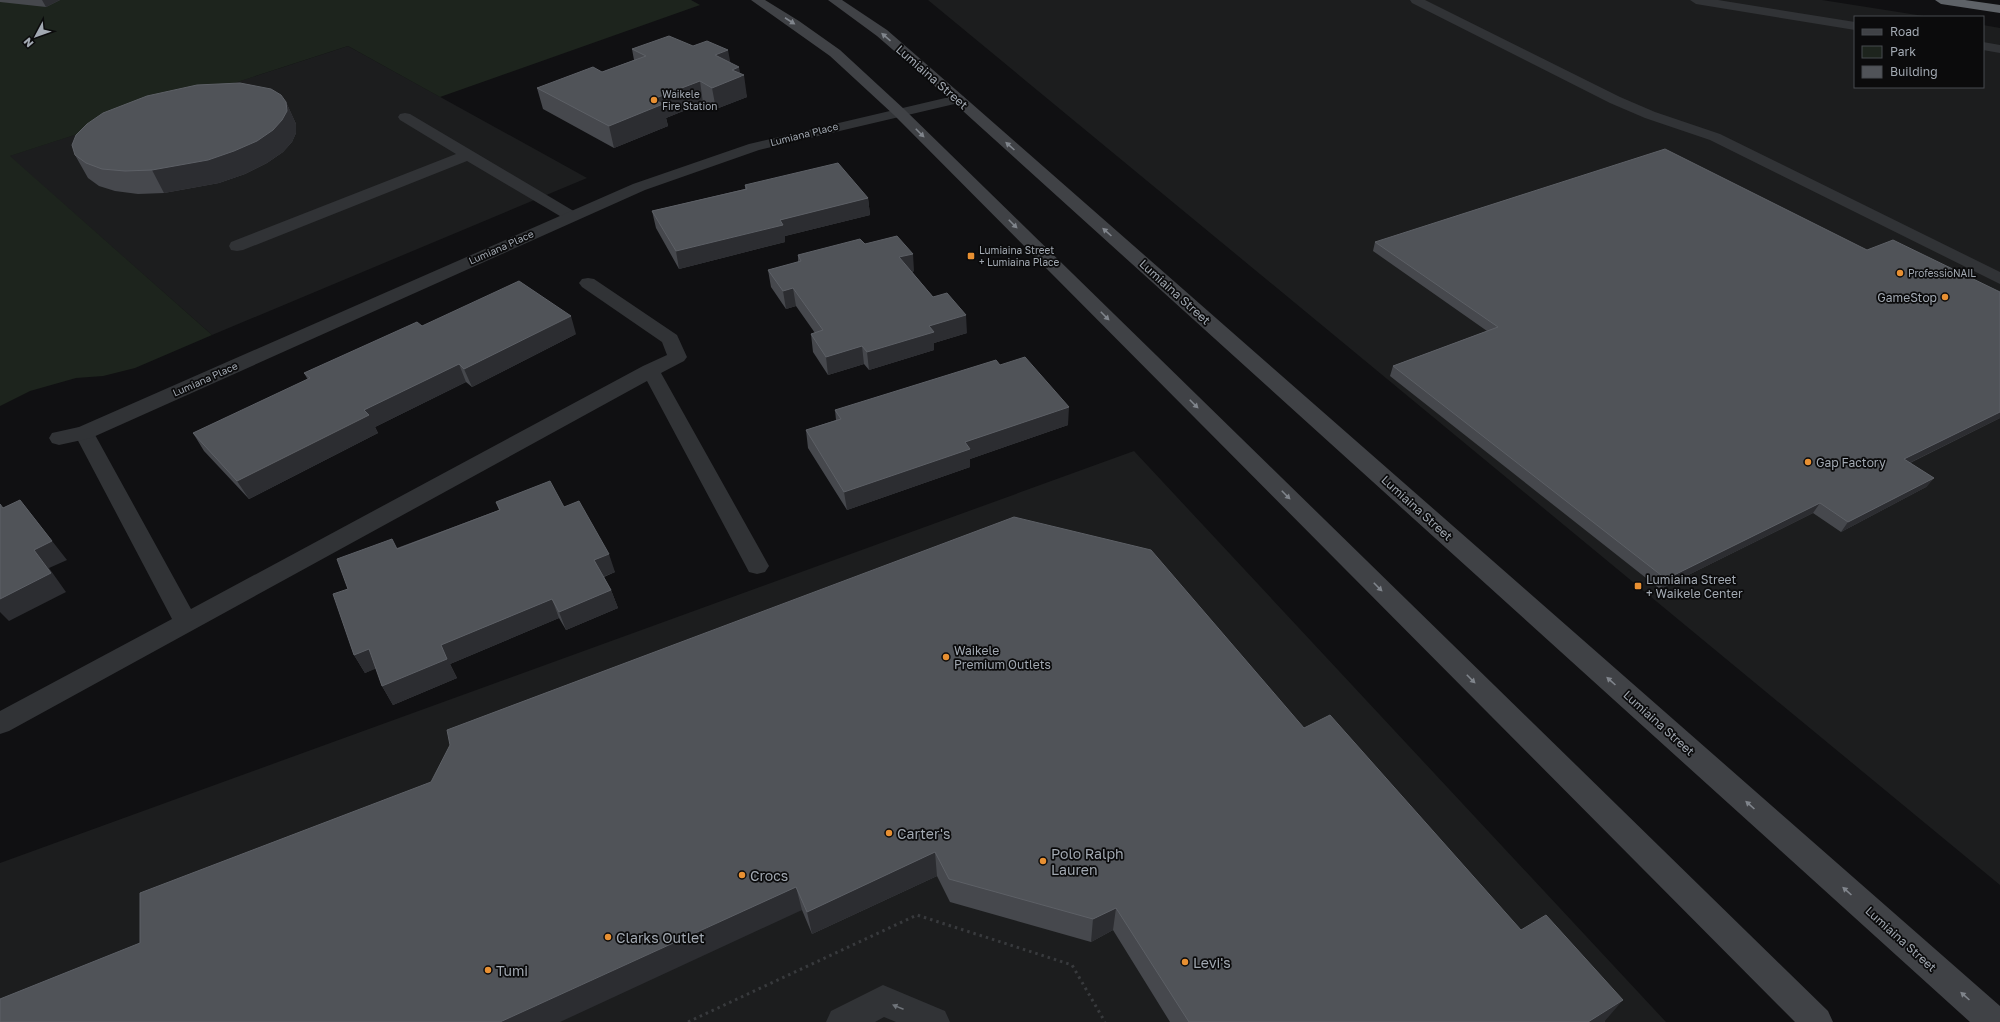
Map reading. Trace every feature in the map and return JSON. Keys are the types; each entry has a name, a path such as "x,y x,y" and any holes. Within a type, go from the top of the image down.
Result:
{"highway":[{"path":"1941,0 2000,9"}],"main road":[{"path":"758,0 795,24 835,53 899,112 1817,1022"},
{"name":"Lumiaina Street","path":"834,0 882,33 958,99 1994,1022"}],"street":[{"path":"1416,0 1615,100 1650,115 1715,137 2000,279"},
{"path":"1696,0 1854,26"},
{"path":"1984,46 2000,49"},
{"name":"Lumiana Place","path":"59,438 84,433 639,187 712,160 797,136 958,99"},
{"path":"404,117 571,216"},
{"path":"237,246 468,155"},
{"path":"0,723 677,356 670,339 588,283"},
{"path":"650,370 757,566"},
{"path":"84,433 186,622"},
{"path":"842,1022 883,1002 934,1022"}],"shaded area":[{"path":"928,0 1822,0 1924,16 1854,16 1854,88 1984,88 1984,25 2000,28 2000,885"},
{"path":"348,46 587,178 212,335 9,156"},
{"name":"Waikele Premium Outlets","path":"1134,451 1666,1022 0,1022 0,863"}],"green space":[{"path":"0,0 691,0 700,5 440,97 348,46 10,156 212,335 135,368 103,376 76,378 30,391 0,406"}],"building":[{"path":"669,36 693,46 707,41 728,50 715,55 739,67 732,70 744,75 712,88 700,81 653,99 663,104 609,126 537,88 593,67 602,72 646,56 632,49"},
{"path":"240,83 271,89 281,95 286,102 287,111 282,120 273,130 257,141 208,160 152,170 125,171 102,169 86,163 75,155 72,145 76,135 87,124 103,113 147,96 197,85"},
{"path":"1665,149 1867,250 1893,240 2000,292 2000,412 1904,459 1934,478 1848,522 1820,503 1666,579 1393,366 1498,327 1375,242"},
{"path":"838,163 868,198 780,220 783,225 676,251 652,211 747,189 745,185"},
{"path":"897,236 913,254 899,257 933,297 947,293 966,315 929,326 934,332 867,352 862,346 826,357 811,334 823,330 793,288 783,291 768,270 801,261 798,255 860,239 865,244"},
{"path":"519,281 571,316 464,369 459,364 364,410 369,415 237,481 193,433 310,378 304,373 417,322 422,326"},
{"path":"1025,357 1069,407 965,442 970,449 844,492 806,430 841,419 835,410 996,360 1000,365"},
{"path":"550,481 564,507 579,501 609,554 594,560 611,590 559,612 552,599 441,645 447,659 382,686 369,649 354,655 333,594 348,589 337,559 392,539 397,549 500,510 496,502"},
{"path":"20,500 52,541 34,550 51,573 0,599 0,504 3,508"},
{"name":"Waikele Premium Outlets","path":"1014,517 1151,550 1304,728 1330,715 1521,930 1546,915 1623,1000 1588,1022 1189,1022 1116,908 1093,919 949,879 935,852 807,912 796,887 500,1022 0,1022 0,999 140,943 140,893 431,782 450,745 447,730"}],"place":[{"name":"Waikele Fire Station","path":"654,100"},
{"name":"Lumiaina Street + Lumiaina Place","path":"971,256"},
{"name":"ProfessioNAIL","path":"1900,273"},
{"name":"GameStop","path":"1945,297"},
{"name":"Gap Factory","path":"1808,462"},
{"name":"Lumiaina Street + Waikele Center","path":"1638,586"},
{"name":"Waikele Premium Outlets","path":"946,657"},
{"name":"Carter's","path":"889,833"},
{"name":"Polo Ralph Lauren","path":"1043,861"},
{"name":"Crocs","path":"742,875"},
{"name":"Clarks Outlet","path":"608,937"},
{"name":"Levi's","path":"1185,962"},
{"name":"Tumi","path":"488,970"}]}
